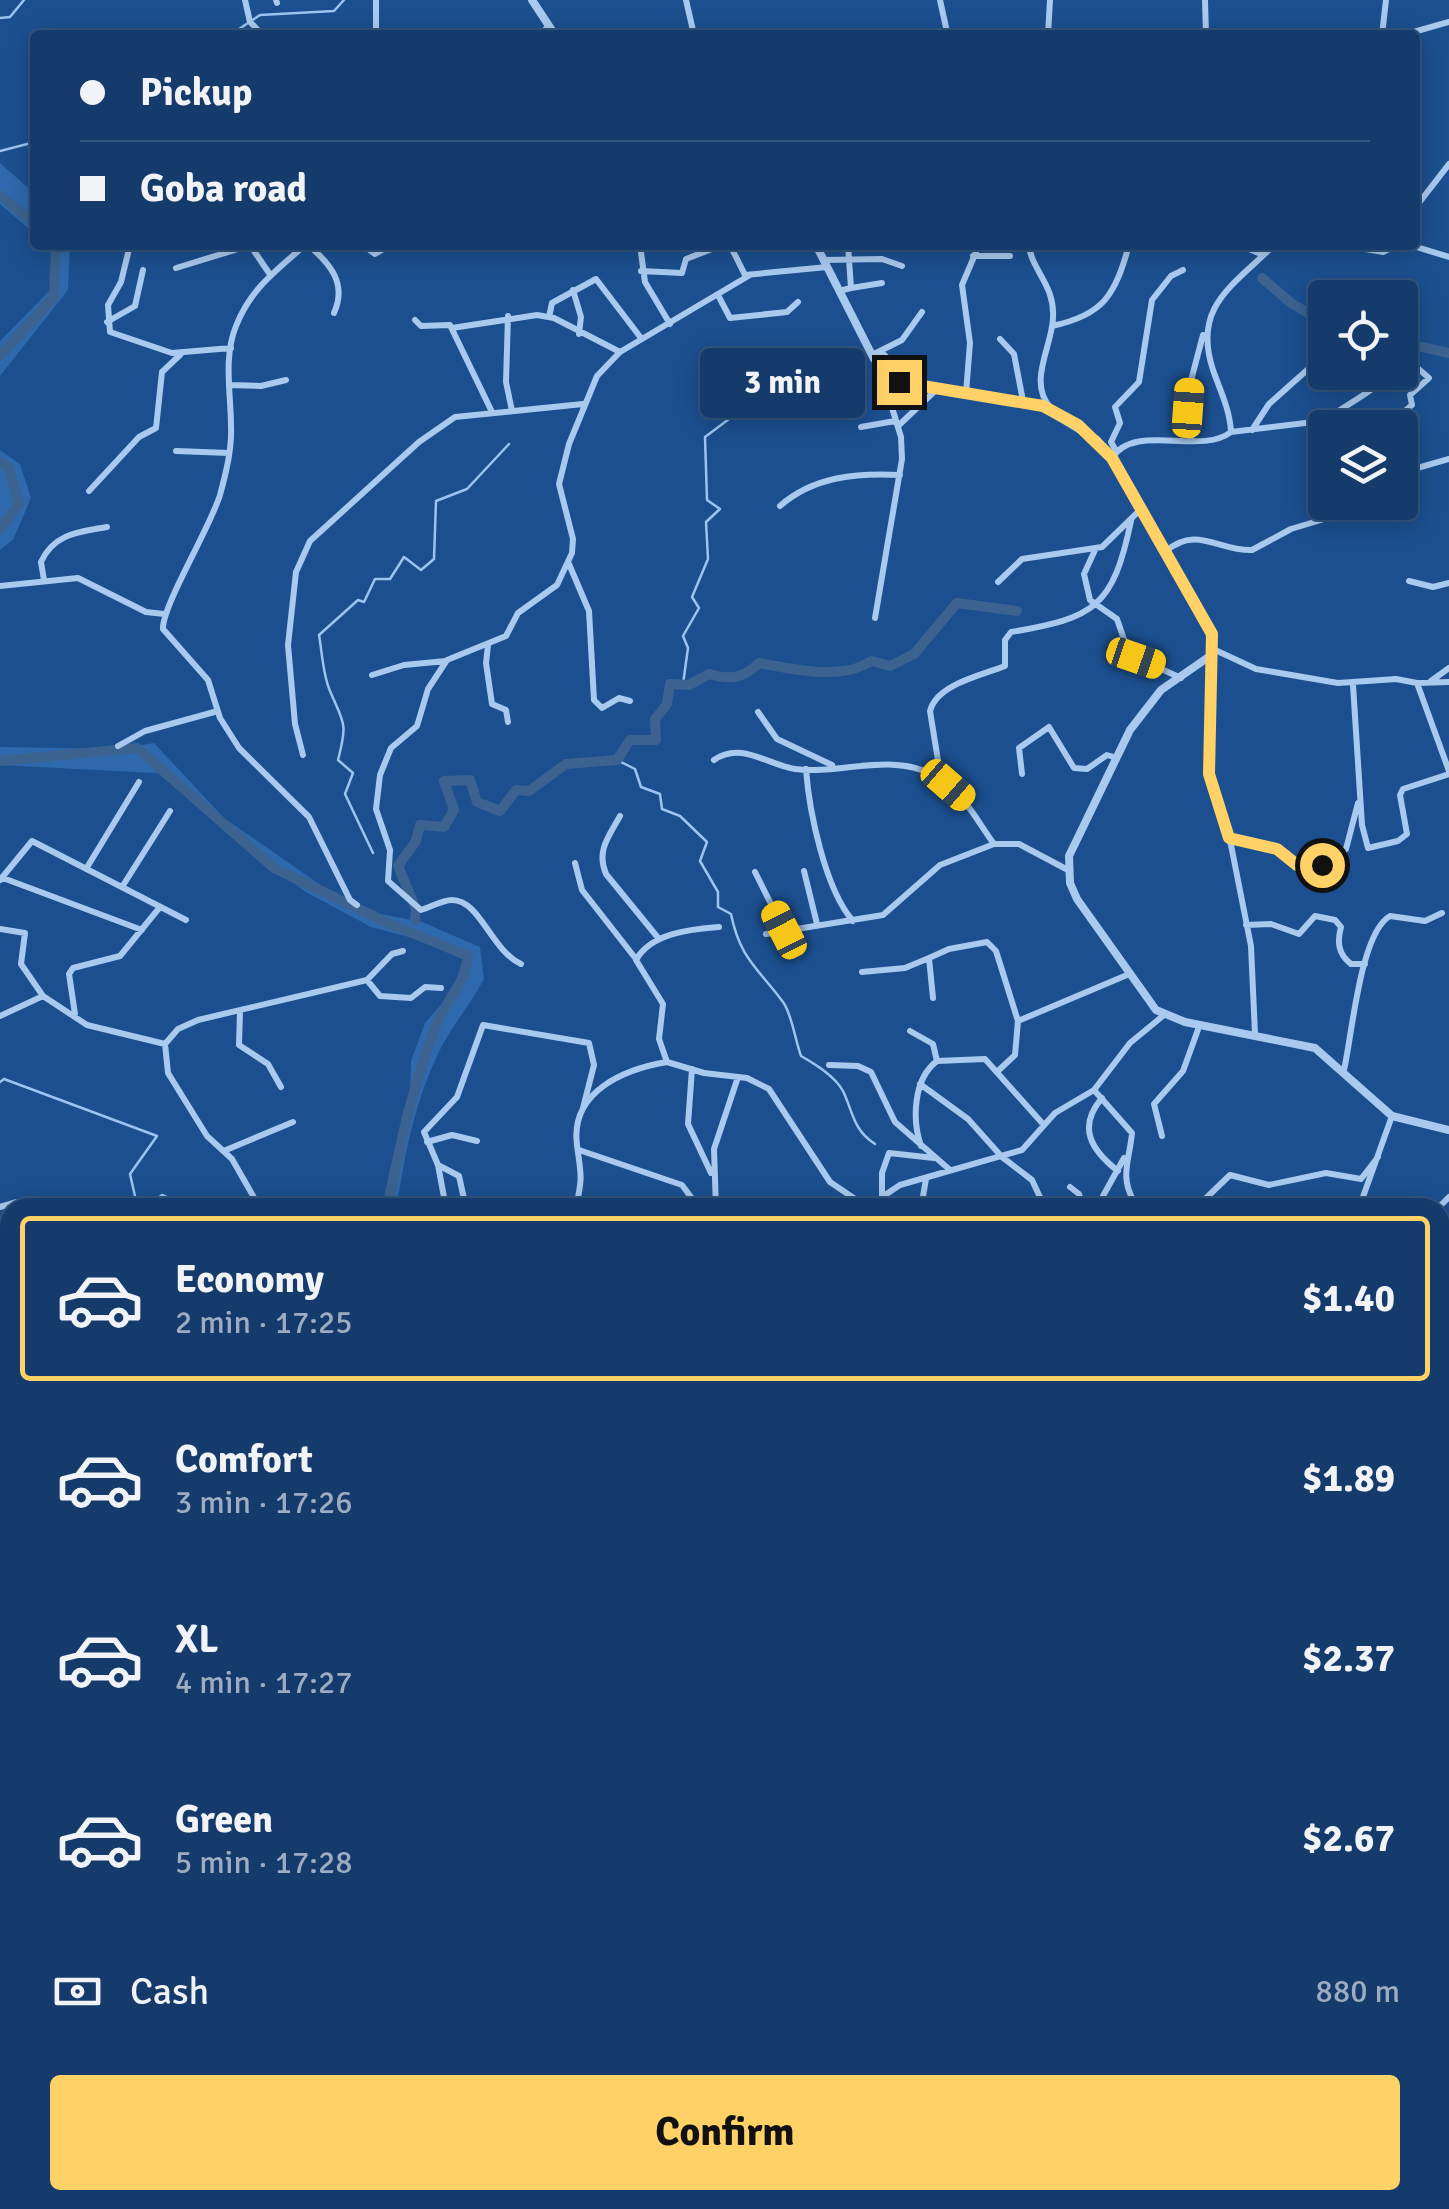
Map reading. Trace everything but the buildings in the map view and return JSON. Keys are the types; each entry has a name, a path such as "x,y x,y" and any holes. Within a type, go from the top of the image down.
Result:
{"street":[{"path":"246,0 250,22 258,30"},
{"path":"376,0 376,30"},
{"path":"532,0 542,30"},
{"path":"686,0 693,30"},
{"path":"940,0 947,30"},
{"path":"1048,30 1050,0"},
{"path":"1205,0 1206,30"},
{"path":"1383,30 1386,0"},
{"path":"1420,30 1449,22"},
{"path":"1420,202 1449,164"},
{"path":"1420,248 1449,257"},
{"path":"129,250 122,282 108,305 107,322 114,335 162,352 182,354 231,348"},
{"path":"176,268 234,250"},
{"path":"253,250 268,273"},
{"path":"299,250 268,273 241,316 231,348 229,453 214,511 164,614 165,634 203,672 218,711 239,748 309,817 357,905"},
{"path":"312,250 326,262 339,283 334,313"},
{"path":"640,250 641,271 670,324"},
{"path":"641,271 682,272 686,259 712,250"},
{"path":"729,250 741,273 750,275 847,258 882,259 902,266"},
{"path":"819,250 847,289 876,353 899,382 1023,401 1054,411 1114,454"},
{"path":"847,289 848,250"},
{"path":"966,392 970,344 962,286 976,250"},
{"path":"1031,250 1049,288 1052,326 1042,384 1043,398 1054,411"},
{"path":"1052,326 1080,321 1103,305 1127,250"},
{"path":"1252,250 1264,255"},
{"path":"1191,442 1189,388 1204,332 1225,293 1269,250"},
{"path":"972,256 1010,256"},
{"path":"107,322 134,306 142,270"},
{"path":"1183,270 1171,276 1152,300 1138,382 1115,407 1120,423 1112,442 1114,454 1142,508 1211,632 1210,783 1229,838 1246,926 1255,1034"},
{"path":"372,675 404,665 448,660 506,636 518,613 556,584 569,562 573,539 559,484 597,376 620,352 641,338 750,275"},
{"path":"550,316 552,303 592,279 600,281 641,338"},
{"path":"847,289 882,283"},
{"path":"573,290 580,317 579,334"},
{"path":"719,296 730,318 775,310 786,312 798,302"},
{"path":"876,353 902,340 922,312"},
{"path":"508,316 506,382 512,412"},
{"path":"452,328 508,316 550,316 620,352"},
{"path":"415,320 420,326 442,323 452,328 492,412"},
{"path":"1204,332 1231,432"},
{"path":"1000,339 1014,354 1023,401"},
{"path":"876,353 918,386"},
{"path":"89,491 139,437 156,428 162,372 182,354"},
{"path":"1252,431 1270,404 1308,368"},
{"path":"1418,369 1429,378 1418,387"},
{"path":"229,385 261,386 286,380"},
{"path":"874,618 900,475 897,424 890,401 899,382"},
{"path":"861,427 897,424 937,389"},
{"path":"1338,410 1368,390"},
{"path":"303,755 295,724 288,645 296,572 310,541 442,425 466,414 584,404"},
{"path":"1114,454 1139,442 1191,442 1231,432 1308,425"},
{"path":"176,451 229,453"},
{"path":"1418,468 1449,459"},
{"path":"780,506 800,490 836,478 900,475"},
{"path":"998,582 1022,559 1095,550 1142,508"},
{"path":"1166,551 1176,543 1202,536 1252,550 1290,530 1322,520"},
{"path":"940,779 930,712 932,702 974,674 1006,666 1005,640 1012,632 1057,626 1099,606 1115,576 1131,521"},
{"path":"44,580 41,562 54,542 74,533 108,527"},
{"path":"1095,550 1084,583 1086,592 1116,619 1128,654 1180,678"},
{"path":"569,562 589,611 594,700 602,708 619,698 630,702"},
{"path":"0,586 86,580 146,612 164,614"},
{"path":"1410,581 1433,587 1449,583"},
{"path":"488,644 486,662 492,704 506,710 508,722"},
{"path":"1211,652 1150,700 1117,758 1075,840 1068,870 1077,899 1127,975 1164,1015 1315,1048 1392,1116 1449,1130"},
{"path":"1211,652 1256,669 1353,685 1396,679 1449,682"},
{"path":"448,660 428,690 417,726 390,748 376,793 377,822 390,850 388,881 416,909 455,900 466,904 476,911 493,944 520,964"},
{"path":"1431,682 1449,668"},
{"path":"1353,685 1366,844 1376,848 1407,834 1403,789 1449,773 1417,683"},
{"path":"118,746 158,726 218,711"},
{"path":"758,712 777,739 838,767"},
{"path":"1022,774 1019,748 1049,727 1074,768 1087,769 1108,755 1117,758"},
{"path":"714,760 726,754 752,754 806,769 921,769 940,779 977,815 994,844"},
{"path":"806,769 808,801 830,877 854,922"},
{"path":"86,869 140,782"},
{"path":"1229,838 1277,849 1297,865 1322,865 1346,850 1360,799"},
{"path":"122,887 170,811"},
{"path":"620,816 604,844 601,862 659,940"},
{"path":"142,930 1,879 32,841 186,920"},
{"path":"766,934 883,915 940,865 994,844 1019,844 1068,870"},
{"path":"574,864 582,890 636,960 663,1004 659,1040 667,1062"},
{"path":"754,872 784,930"},
{"path":"804,872 817,924"},
{"path":"78,1020 72,1010 73,968 120,956 160,907"},
{"path":"1344,1070 1365,964 1384,919 1426,922 1442,913"},
{"path":"1246,926 1270,924 1295,934 1315,916 1336,920 1341,927 1338,944 1344,958 1351,964 1365,964"},
{"path":"0,928 25,933 21,964 43,996 100,1030 124,1031 164,1044"},
{"path":"636,960 646,946 659,940 719,928"},
{"path":"862,972 904,968 982,942 992,946 1018,1021 1015,1056 999,1070"},
{"path":"164,1044 187,1024 368,980 385,960 403,951"},
{"path":"929,958 934,998"},
{"path":"1018,1021 1127,975"},
{"path":"368,980 380,996 410,998 425,987 440,988"},
{"path":"0,1016 43,996"},
{"path":"240,1011 239,1044 268,1064 281,1087"},
{"path":"887,1198 900,1185 1022,1150 1043,1124 1094,1090 1130,1043 1164,1015"},
{"path":"444,1198 438,1165 426,1143 425,1126 457,1097 467,1061 478,1050 486,1024 589,1043 594,1065 578,1149 584,1180 579,1198"},
{"path":"1162,1136 1154,1104 1184,1070 1200,1024"},
{"path":"910,1031 933,1044 937,1061"},
{"path":"164,1044 168,1073 207,1136 226,1150 254,1198"},
{"path":"921,1146 920,1083 937,1061 982,1058 999,1070 1043,1124"},
{"path":"583,1108 626,1070 667,1062 738,1077 768,1089 830,1182 853,1198"},
{"path":"829,1065 858,1066 871,1072 895,1122 951,1170"},
{"path":"692,1070 688,1124 712,1174"},
{"path":"715,1198 714,1149 738,1077"},
{"path":"920,1083 968,1119 1002,1158 1032,1180 1040,1198"},
{"path":"1094,1090 1130,1129 1126,1184 1133,1198"},
{"path":"1102,1098 1089,1117 1089,1138 1095,1151 1118,1171"},
{"path":"1363,1198 1392,1116"},
{"path":"226,1150 292,1122"},
{"path":"426,1143 452,1134 477,1141"},
{"path":"578,1149 682,1185 692,1198"},
{"path":"883,1198 888,1153 936,1159"},
{"path":"1103,1198 1128,1154"},
{"path":"1206,1198 1230,1175 1269,1184 1326,1173 1361,1179 1378,1157"},
{"path":"438,1165 459,1176 464,1198"},
{"path":"923,1198 926,1179"},
{"path":"1070,1187 1081,1198"}],"shaded area":[{"path":"0,163 30,190 30,230 0,204"},
{"path":"70,250 68,290 0,376 0,341 50,290 53,252"},
{"path":"0,450 20,464 31,498 13,540 0,550"},
{"path":"154,743 224,818 355,909 422,922 480,947 484,979 443,1044 426,1084 408,1145 399,1198 384,1198 410,1092 411,1061 425,1023 463,979 469,962 424,941 371,927 304,891 223,827 173,774 0,765 0,747 117,749"}],"waterway":[{"path":"0,18 10,17 24,0"},
{"path":"238,30 260,15 334,11 344,0"},
{"path":"0,151 30,143"},
{"path":"0,195 30,220"},
{"path":"0,356 54,297 56,250"},
{"path":"1262,278 1308,313"},
{"path":"1418,346 1449,353"},
{"path":"683,684 688,648 683,636 699,608 692,597 708,559 706,522 720,509 707,500 705,437 745,407 746,379"},
{"path":"373,853 345,794 353,773 338,760 343,724 326,678 319,635 358,600 364,602 375,579 390,579 404,557 421,570 434,559 436,501 467,489 509,444"},
{"path":"0,462 9,468 19,504 0,529"},
{"path":"415,920 416,909 398,866 416,841 420,825 444,827 454,810 444,781 470,780 477,802 500,811 516,790 529,791 566,764 617,760 630,740 656,740 655,719 667,704 670,684 689,685 709,674 736,677 759,663 816,672 846,671 871,661 890,666 914,654 957,603 1017,611"},
{"path":"0,761 137,748 274,868 468,956 420,1071 389,1198"},
{"path":"617,760 635,769 641,787 660,794 662,809 680,816 707,842 700,861 718,892 718,907 731,914 745,953 786,1007 801,1056 839,1086 858,1127 875,1144"},
{"path":"0,1082 4,1079 157,1136 130,1174 135,1198"},
{"path":"158,1198 169,1198"},
{"path":"198,1198 211,1198"}],"route":[{"path":"899,382 1043,406 1097,440 1128,483 1212,634 1207,720 1209,774 1229,838 1239,837 1260,847 1277,849 1297,865 1322,865"}]}
